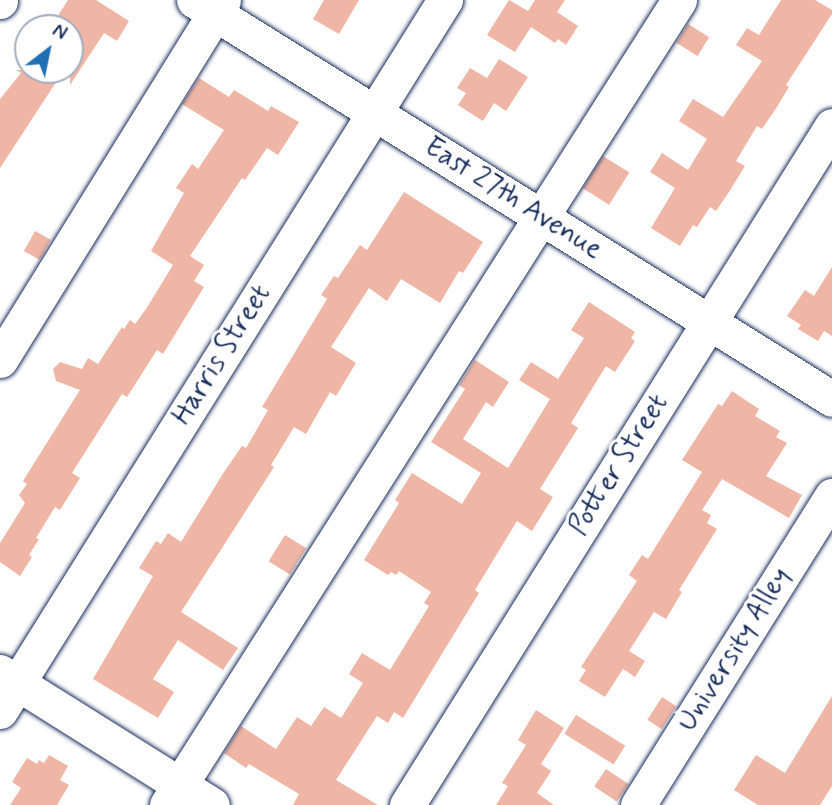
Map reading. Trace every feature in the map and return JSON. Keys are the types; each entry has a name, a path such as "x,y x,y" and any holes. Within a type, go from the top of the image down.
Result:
{"street":[{"name":"Harris Street","path":"6,689 445,0"},
{"path":"173,795 679,0"},
{"name":"East 27th Avenue","path":"211,4 374,113 832,399"},
{"path":"0,360 211,4"},
{"name":"Potter Street","path":"407,805 832,126"},
{"name":"University Alley","path":"638,805 832,496"},
{"path":"6,689 173,795 212,805"}],"building":[{"path":"68,0 96,0 129,21 117,41 104,33 84,64 84,14 59,14"},
{"path":"324,0 359,0 339,34 313,19"},
{"path":"509,0 528,11 535,0 565,0 557,12 578,26 566,45 558,39 555,43 531,27 515,52 487,35"},
{"path":"781,0 815,0 832,10 832,14 786,85 789,87 775,110 762,129 757,126 736,161 745,166 729,192 716,211 710,207 697,227 693,225 680,246 651,228 675,188 650,172 662,153 688,170 707,139 679,121 693,99 723,117 762,61 736,45 747,28 759,35"},
{"path":"688,24 709,37 698,56 676,43"},
{"path":"499,59 528,77 506,111 494,103 483,121 458,105 466,93 457,88 470,68 487,78"},
{"path":"199,78 229,97 234,90 268,111 271,106 299,122 278,155 267,148 245,180 242,178 190,256 204,265 194,281 204,287 163,354 157,350 127,397 122,394 72,473 80,478 60,510 55,507 36,538 39,539 29,555 32,557 20,576 0,562 0,543 25,503 19,495 27,484 23,481 80,390 56,381 53,369 60,362 82,369 88,358 98,364 122,327 124,329 130,320 135,324 146,309 173,265 151,251 184,193 176,188 192,164 198,169 224,130 182,104"},
{"path":"14,82 14,84 55,84 0,168 0,99"},
{"path":"603,156 629,172 609,205 583,188"},
{"path":"404,192 483,242 463,273 459,271 440,303 401,279 387,301 369,288 331,347 356,363 336,396 330,392 306,434 294,427 271,465 274,467 181,612 238,648 223,670 178,640 153,679 174,692 158,718 93,679 153,576 139,568 156,541 161,544 168,533 181,542 224,472 242,446 246,448 268,410 262,407 327,299 321,295 334,276 338,278 360,245 367,250"},
{"path":"35,231 51,240 40,260 24,251"},
{"path":"832,267 832,336 824,331 818,341 798,329 801,325 787,316 805,290 814,296"},
{"path":"589,302 635,332 631,338 635,341 615,372 606,366 571,423 578,428 540,489 553,497 532,531 517,521 475,590 479,593 403,718 394,712 388,723 377,716 336,780 378,805 293,805 299,794 249,764 246,768 224,753 241,726 276,749 297,717 311,726 324,707 341,718 363,683 349,674 362,653 390,670 429,606 424,603 431,592 399,571 396,575 391,572 388,575 364,560 399,503 395,500 412,473 462,504 481,473 431,442 465,389 459,385 475,360 509,382 493,407 486,402 463,439 508,468 550,399 519,380 531,362 558,379 584,338 571,330"},
{"path":"732,391 759,409 755,416 780,431 776,437 787,443 766,476 802,495 789,518 722,479 702,510 711,515 707,523 717,529 679,590 682,592 666,619 654,612 629,651 645,661 635,677 623,669 605,697 579,681 586,670 581,667 637,581 629,575 642,555 648,559 702,472 682,460 718,404 722,406"},
{"path":"285,535 306,548 290,575 269,561"},
{"path":"832,696 832,786 820,805 758,805 734,790 756,755 785,773"},
{"path":"662,697 676,706 662,729 647,720"},
{"path":"536,710 564,728 541,764 551,771 537,793 554,805 496,805 508,786 502,783 526,745 518,740"},
{"path":"576,715 625,746 614,764 564,734"},
{"path":"49,755 68,766 60,780 69,785 57,805 10,805 21,788 12,782 27,758 37,764 39,760 44,763"},
{"path":"606,769 628,784 617,802 594,786"}]}
